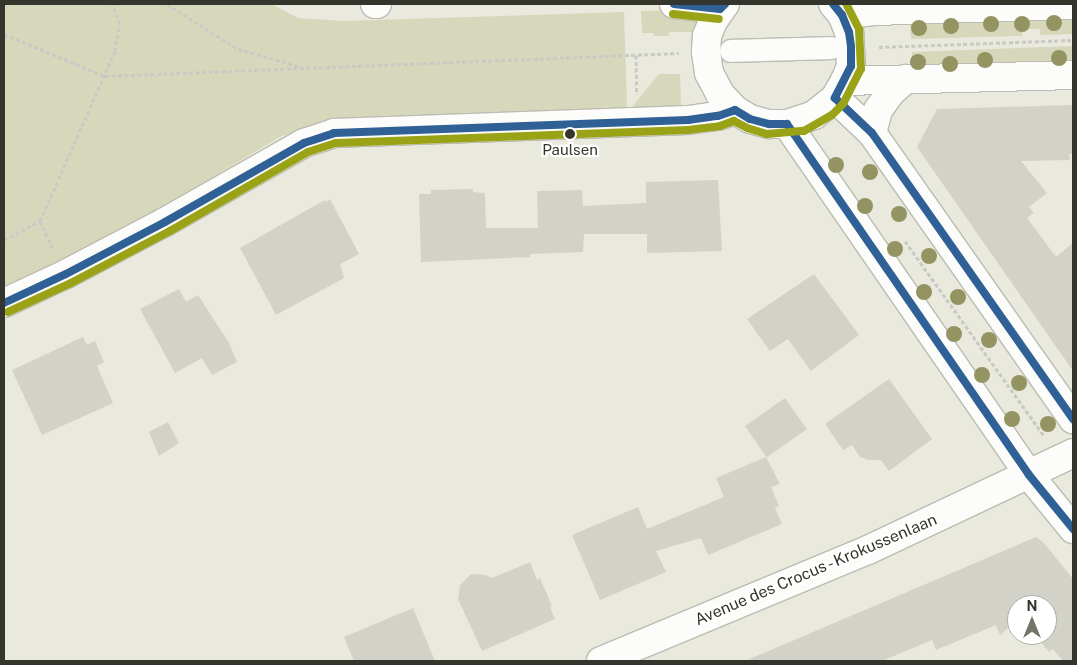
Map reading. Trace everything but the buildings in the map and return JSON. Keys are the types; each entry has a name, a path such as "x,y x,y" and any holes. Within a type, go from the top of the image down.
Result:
{"main road":[{"path":"674,4 721,5 707,36 706,52 709,73 720,94 735,110 750,119 769,124 787,124 814,115 840,90 850,66 851,47 849,32 837,10"},
{"path":"837,10 874,11 1073,5"},
{"path":"840,90 906,79 1073,75"},
{"path":"872,133 878,110 891,92 906,79"},
{"path":"840,90 1073,419"},
{"path":"4,303 66,274 156,226 304,143 334,133 688,120 718,116 735,110"},
{"path":"787,124 1030,475 1073,529"},
{"name":"Avenue des Crocus - Krokussenlaan","path":"601,661 868,550 1067,456"}],"street":[{"path":"731,51 830,48"}],"path":[{"path":"4,240 40,221 116,51 120,24 112,4"},
{"path":"167,4 238,49 305,68"},
{"path":"4,34 105,76 683,53"},
{"path":"875,47 1073,40"},
{"path":"905,240 1067,456"}],"green space":[{"path":"4,4 272,4 298,18 343,21 624,12 627,107 329,119 280,137 85,253 4,290"},
{"path":"680,10 698,20 701,26 699,45 692,45 691,32 669,32 669,36 654,36 653,33 642,33 641,11"},
{"path":"932,16 933,23 1073,19 1073,34 1040,35 1040,29 1023,29 1022,36 911,39 910,22"},
{"path":"1073,46 1073,61 936,65 912,73 912,52"},
{"path":"659,74 680,74 681,106 632,107"}],"transit line":[{"path":"674,4 720,9 725,4"},
{"path":"833,4 842,15 849,32 851,47 851,66 835,98 872,133 1073,419"},
{"path":"8,312 71,283 170,231 308,152 336,143 688,130 720,126 734,121 747,128 767,134 804,131 832,115 843,104 861,69 859,29 846,4"},
{"path":"673,14 719,19"},
{"path":"4,303 66,274 165,222 304,143 334,133 688,120 718,116 735,110 750,119 769,124 787,124 1029,475 1073,529"}],"place":[{"name":"Paulsen","path":"570,134"}]}
